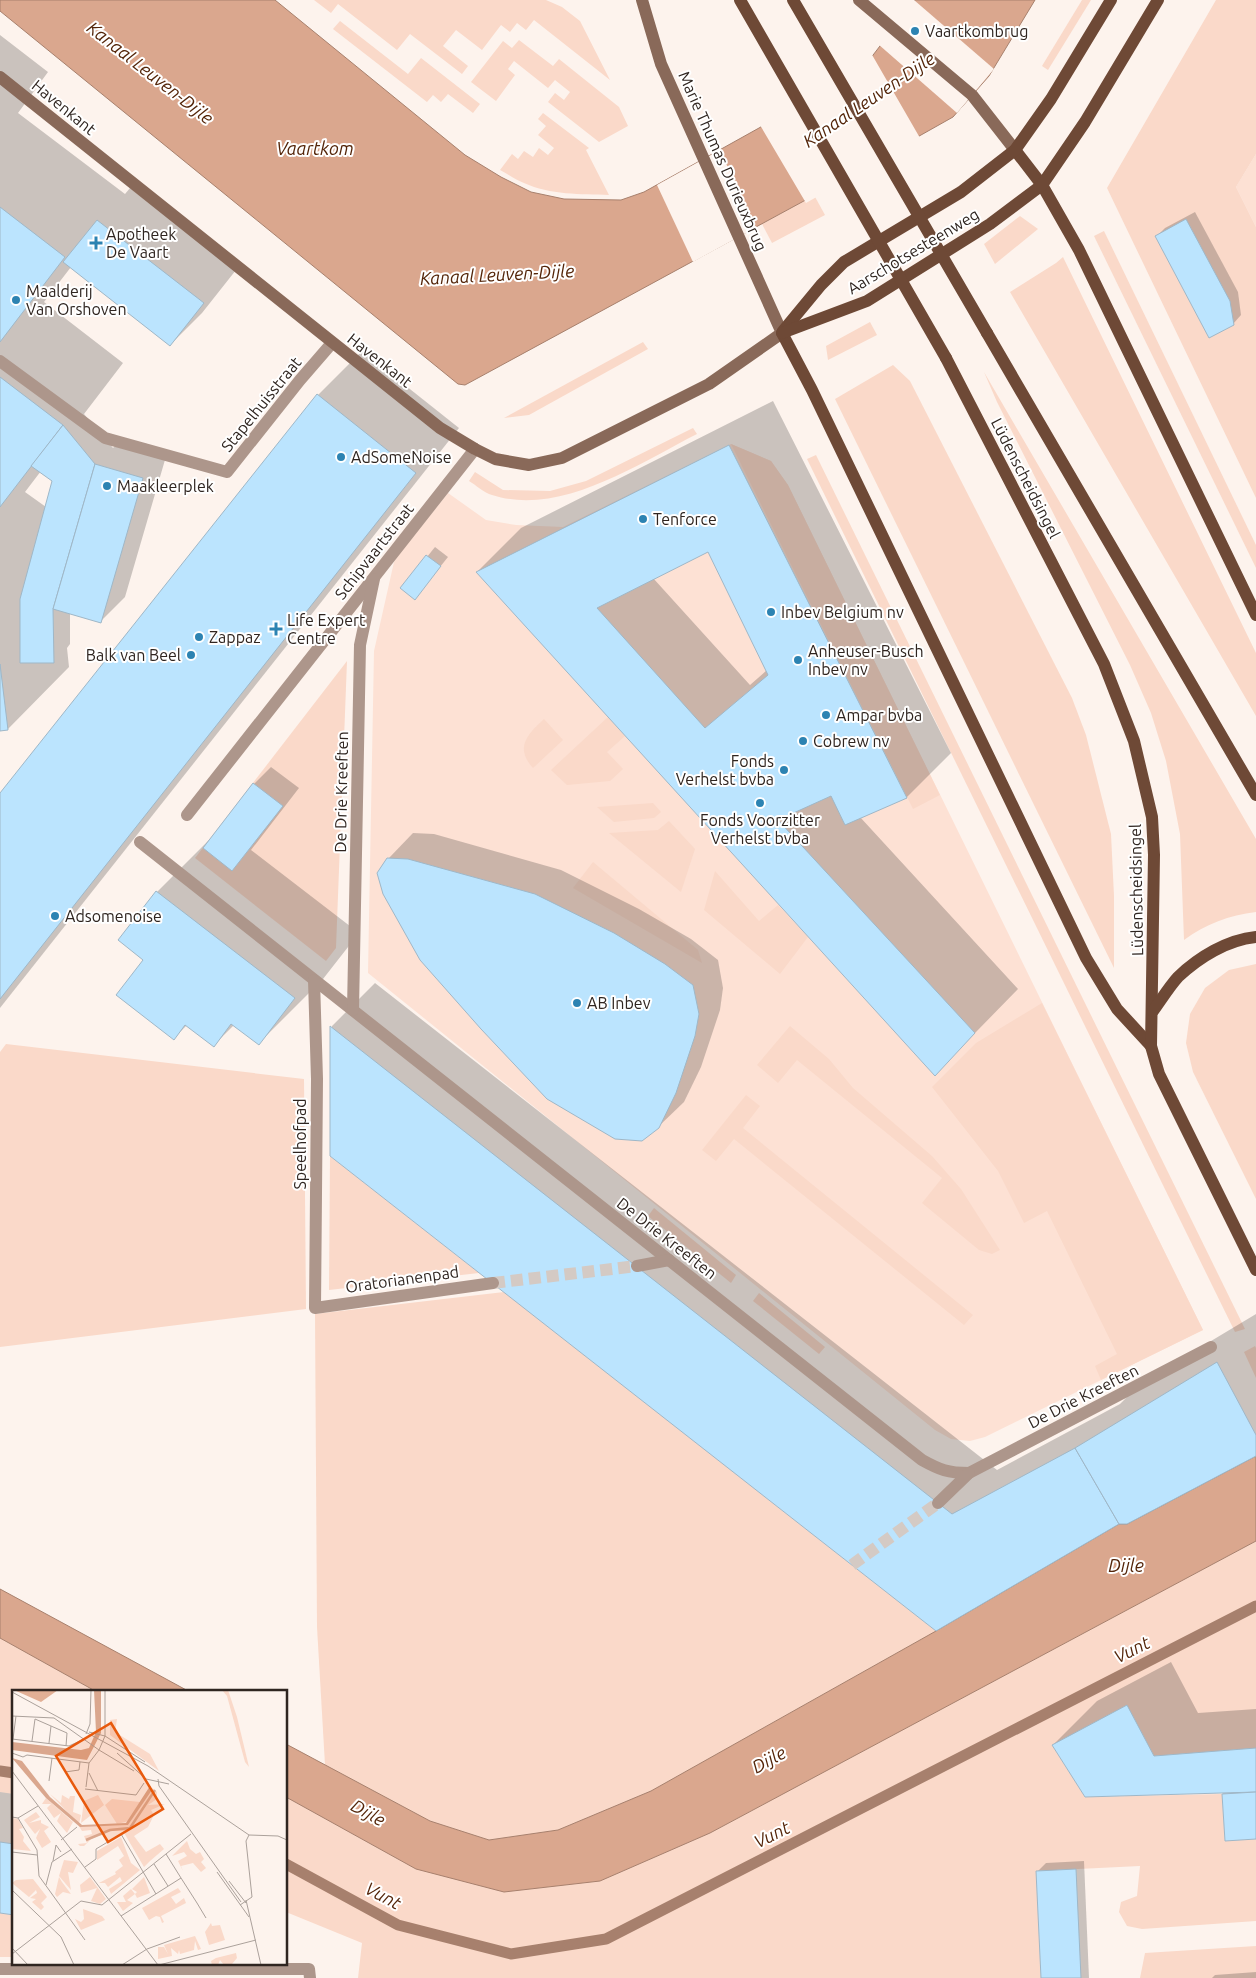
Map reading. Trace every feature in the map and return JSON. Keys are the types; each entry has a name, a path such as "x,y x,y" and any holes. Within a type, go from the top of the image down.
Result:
{"main road":[{"name":"Lüdenscheidsingel","path":"740,0 946,358 1104,664 1134,742 1152,817 1154,846 1151,1046"},
{"path":"793,0 1256,795"},
{"name":"Aarschotsesteenweg","path":"782,332 821,285 844,262 961,192 1015,150 1055,93 1111,0"},
{"name":"Aarschotsesteenweg","path":"782,332 867,301 990,224 1042,185 1085,122 1158,0"},
{"path":"1015,150 1042,185 1080,250 1256,615"},
{"path":"782,332 812,390 1086,958 1118,1009 1151,1046 1160,1074 1256,1270"},
{"path":"1153,1011 1178,977 1212,952 1242,938 1256,936"}],"street":[{"name":"Marie Thumas Durieuxbrug","path":"642,0 661,64 782,332"},
{"path":"859,0 972,95 1015,150"},
{"name":"Havenkant","path":"0,77 440,428 495,459 529,464 562,458 709,384 782,332"},
{"name":"Stapelhuisstraat","path":"0,361 105,438 228,472 300,380 332,343"},
{"name":"Schipvaartstraat","path":"186,815 475,449"},
{"name":"De Drie Kreeften","path":"353,1010 360,645 374,576"},
{"name":"De Drie Kreeften","path":"140,842 922,1460 940,1470 953,1473 969,1473"},
{"name":"Speelhofpad","path":"314,980 317,1079 315,1308"},
{"path":"637,1266 669,1260"},
{"name":"Oratorianenpad","path":"315,1308 493,1283"},
{"name":"De Drie Kreeften","path":"938,1503 969,1473 1211,1347"},
{"path":"0,1969 309,1969 310,1978"}],"shaded area":[{"path":"314,0 546,0 562,7 580,21 610,80 534,20 526,30 517,23 510,32 501,25 482,50 456,30 443,46 468,66 462,74 410,34 397,50 338,4 331,13"},
{"path":"1082,0 1091,0 1048,70 1042,66"},
{"path":"1216,0 1256,0 1256,154 1236,187 1256,227 1256,498 1107,188"},
{"path":"340,21 408,74 421,58 480,104 473,113 448,94 441,102 433,95 427,102 333,29"},
{"path":"519,40 553,66 559,59 619,107 628,126 599,142 548,102 555,93 564,100 570,92 555,80 548,88 514,61 508,69 515,75 496,101 471,82 503,41 512,48"},
{"path":"543,113 589,148 586,150 609,195 544,190 521,182 500,170 512,154 518,159 524,151 533,157 539,148 548,155 554,148 538,135 546,126 538,119"},
{"path":"1256,154 1256,227 1236,187"},
{"path":"814,195 825,215 772,243 762,224"},
{"path":"1020,216 1038,229 995,264 984,244"},
{"path":"1104,231 1256,545 1256,568 1094,236"},
{"path":"1063,257 1256,653 1256,716 1010,292"},
{"path":"870,322 877,335 828,360 826,346"},
{"path":"643,342 648,349 529,415 504,418"},
{"path":"893,365 910,381 1072,698 1086,735 1111,834 1114,896 1114,968 835,399"},
{"path":"984,372 1256,839 1256,912 1236,915 1218,921 1184,940 1180,834 1166,761 1151,713 1130,665 997,402"},
{"path":"693,428 697,434 624,472 598,484 571,493 544,499 518,500 489,494 469,481 475,472 503,490 550,491 586,481"},
{"path":"731,444 771,461 788,485 1203,1330 985,1437 970,1441 951,1439 935,1430 368,973 374,651 394,562 400,553 448,493 486,520 516,525 563,527"},
{"path":"731,444 771,461 788,485 940,795 913,809"},
{"path":"816,455 1245,1329 1235,1332 807,459"},
{"path":"347,661 336,948 326,961 195,858"},
{"path":"608,717 625,736 607,752 623,769 610,781 567,785 551,770"},
{"path":"544,719 563,740 533,768 524,754 525,741"},
{"path":"653,803 661,812 654,818 614,822 597,807"},
{"path":"669,821 695,849 681,892 609,833 658,830"},
{"path":"593,862 698,950 702,963 573,888"},
{"path":"715,871 759,921 778,905 808,937 780,974 704,910"},
{"path":"1256,964 1256,1199 1193,1072 1186,1043 1190,1014 1205,988 1229,970"},
{"path":"1042,1003 1203,1330 1101,1380 1095,1366 1117,1354 1047,1211 1024,1223 998,1171 932,1087 976,1043"},
{"path":"790,1026 829,1059 853,1088 932,1156 961,1189 1000,1250 992,1254 979,1250 922,1203 942,1178 797,1060 778,1083 757,1065"},
{"path":"6,1044 304,1079 306,1309 0,1347 0,1052"},
{"path":"746,1095 760,1106 743,1128 973,1315 964,1325 734,1139 716,1161 702,1150"},
{"path":"330,1156 479,1273 329,1290"},
{"path":"654,1208 736,1275 731,1283 648,1216"},
{"path":"504,1292 936,1631 651,1791 558,1830 489,1840 430,1821 325,1765 317,1627 315,1314"},
{"path":"759,1293 825,1347 819,1354 753,1301"},
{"path":"1255,1346 1256,1348 1256,1378 1244,1352"},
{"path":"1256,1541 1256,1748 1154,1756 1127,1705 1052,1745 1085,1797 1222,1794 1225,1840 1256,1839 1256,1921 1142,1929 1127,1926 1119,1912 1121,1902 1137,1896 1140,1866 1037,1871 1041,1978 358,1978 362,1943 288,1913 288,1798 416,1869 600,1881 710,1833"},
{"path":"0,1638 93,1690 12,1690 12,1794 0,1792"},
{"path":"0,1913 12,1915 12,1957 0,1957"},
{"path":"1256,1946 1256,1978 1140,1978 1145,1953"}],"water":[{"path":"0,0 275,0 465,155 501,177 531,192 564,199 621,200 644,192 759,128 867,63 915,0 1035,0 989,76 953,117 802,202 465,385 458,384 0,11"},
{"name":"Dijle","path":"1256,1456 1256,1541 710,1833 600,1881 504,1892 416,1869 288,1798 288,1745 430,1821 489,1840 558,1830 651,1791 936,1631 1119,1524 1127,1524"},
{"path":"0,1589 186,1690 93,1690 0,1638"}],"pier":[{"path":"911,0 914,0 994,69 957,113 878,44"},
{"path":"871,53 920,138 806,203 760,125 865,61"},
{"path":"720,150 755,228 693,262 657,185"}],"building":[{"name":"Maalderij Van Orshoven","path":"0,207 65,257 0,342"},
{"path":"1186,219 1230,301 1234,325 1209,338 1155,236"},
{"path":"97,220 204,303 170,346 63,262"},
{"path":"0,377 63,425 0,507"},
{"name":"Balk van Beel","path":"317,394 416,473 0,999 0,793"},
{"path":"63,425 95,464 53,609 54,663 20,663 20,599 52,481 31,466"},
{"path":"729,445 907,798 845,825 831,796 778,820 975,1033 935,1076 476,572","holes":["708,552 768,675 705,728 597,608"]},
{"path":"95,464 143,478 101,623 53,609"},
{"path":"426,555 441,566 415,600 400,588"},
{"path":"0,664 8,730 0,731"},
{"path":"253,783 283,806 232,871 203,848"},
{"name":"AB Inbev","path":"387,858 408,859 535,894 614,933 665,964 693,985 699,1014 695,1036 676,1093 659,1128 642,1141 615,1139 547,1099 481,1029 420,960 383,894 377,873"},
{"path":"156,891 295,998 259,1045 231,1024 214,1047 185,1025 174,1040 116,995 143,960 118,940"},
{"path":"330,1026 952,1514 1075,1448 1119,1524 936,1631 330,1156"},
{"path":"1217,1362 1256,1435 1256,1456 1127,1524 1119,1524 1075,1448"},
{"path":"1127,1705 1154,1756 1256,1748 1256,1792 1085,1797 1052,1745"},
{"path":"1256,1792 1256,1839 1225,1841 1222,1794"},
{"path":"0,1842 12,1844 12,1915 0,1913"},
{"path":"1076,1869 1081,1978 1041,1978 1036,1871"}],"waterway":[{"name":"Vunt","path":"288,1865 398,1925 511,1954 606,1939 1256,1606"},
{"name":"Vunt","path":"0,1771 12,1773"}],"tunnel":[{"path":"493,1283 637,1266"},
{"path":"852,1565 938,1503"}],"place":[{"name":"Vaartkombrug","path":"915,31"},
{"name":"Apotheek De Vaart","path":"96,243"},
{"name":"Maalderij Van Orshoven","path":"16,300"},
{"name":"AdSomeNoise","path":"341,457"},
{"name":"Maakleerplek","path":"107,486"},
{"name":"Tenforce","path":"643,519"},
{"name":"Inbev Belgium nv","path":"771,612"},
{"name":"Life Expert Centre","path":"276,629"},
{"name":"Zappaz","path":"199,637"},
{"name":"Balk van Beel","path":"191,655"},
{"name":"Anheuser-Busch Inbev nv","path":"798,660"},
{"name":"Ampar bvba","path":"826,715"},
{"name":"Cobrew nv","path":"803,741"},
{"name":"Fonds Verhelst bvba","path":"784,770"},
{"name":"Fonds Voorzitter Verhelst bvba","path":"760,803"},
{"name":"Adsomenoise","path":"55,916"},
{"name":"AB Inbev","path":"577,1003"}],"water label":[{"name":"Kanaal Leuven-Dijle","path":"150,73"},
{"name":"Kanaal Leuven-Dijle","path":"869,100"},
{"name":"Vaartkom","path":"315,149"},
{"name":"Kanaal Leuven-Dijle","path":"497,275"}]}
